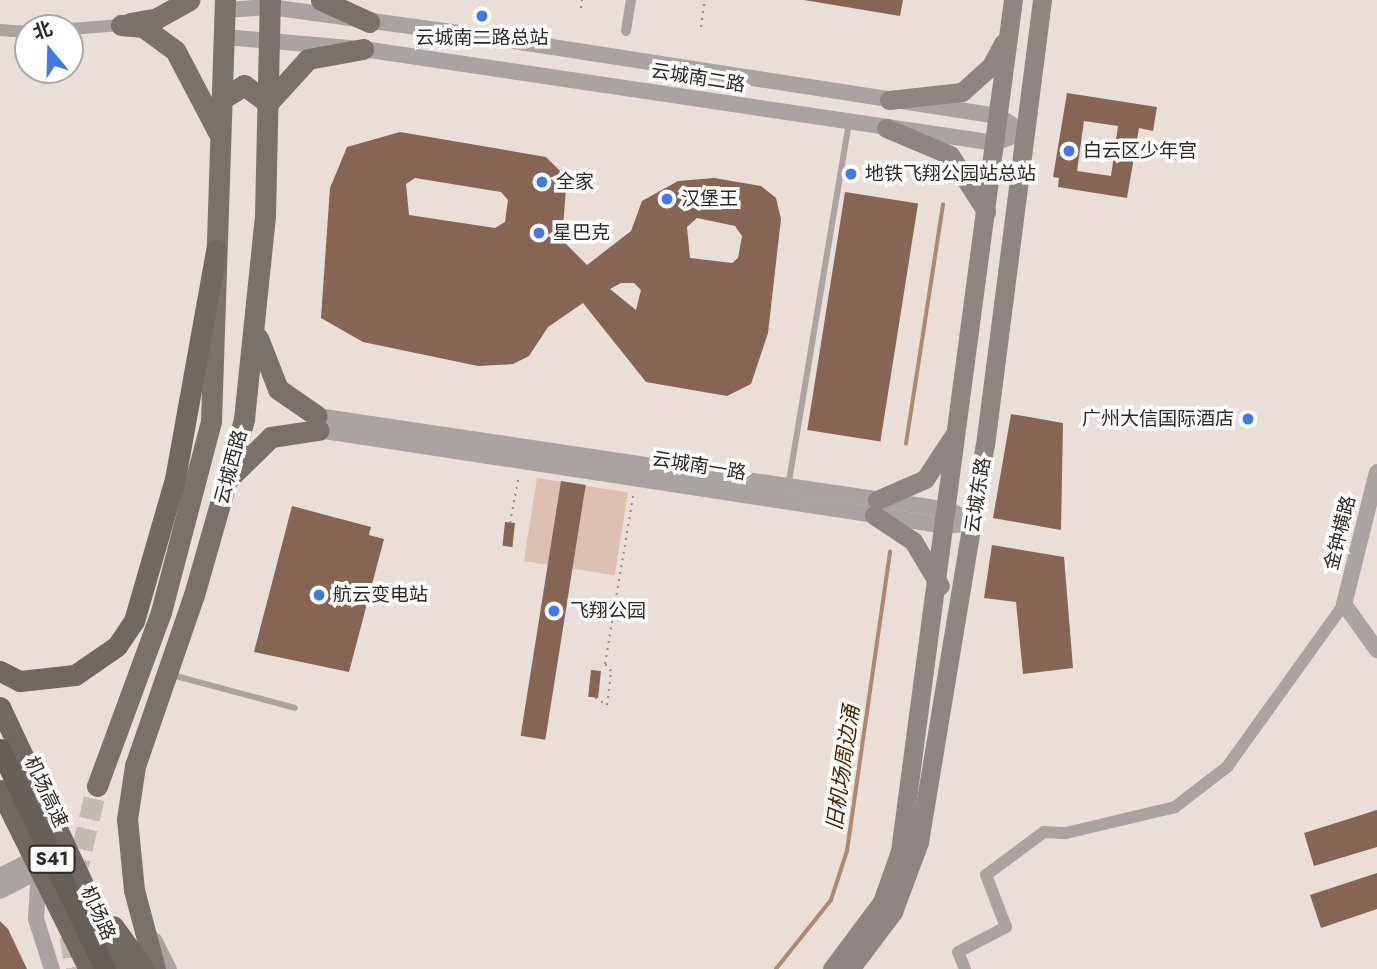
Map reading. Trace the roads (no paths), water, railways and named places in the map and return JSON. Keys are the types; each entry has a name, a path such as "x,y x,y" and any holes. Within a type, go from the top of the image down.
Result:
{"highway":[{"path":"0,671 20,681 75,675 117,646 134,621 175,479 216,250"},
{"name":"机场路","path":"0,707 123,969"},
{"name":"机场高速","path":"0,749 105,969"},
{"name":"机场路","path":"0,790 89,969"},
{"path":"97,909 144,969"}],"main road":[{"path":"121,24 158,18 189,0"},
{"path":"321,0 369,22"},
{"name":"云城东路","path":"832,969 882,902 900,850 940,586 1013,0"},
{"name":"云城东路","path":"850,969 893,912 913,867 974,522 1042,0"},
{"name":"云城西路","path":"156,969 142,919 127,819 135,766 228,480 244,419 255,330 268,103 270,4"},
{"name":"云城西路","path":"97,786 161,612 196,490 216,372 216,250 225,5"},
{"path":"121,24 143,27 175,50 221,139"},
{"path":"890,100 962,92 991,66 1009,32"},
{"path":"222,99 244,85 268,103 308,59 363,49"},
{"path":"886,128 950,155 986,211"},
{"path":"255,330 278,389 317,423"},
{"path":"940,586 914,541 875,508 925,479 951,445 960,417"},
{"path":"228,480 271,437 317,423"},
{"path":"957,443 971,456 985,445"}],"street":[{"path":"626,31 631,0"},
{"name":"云城南二路","path":"225,5 270,4 369,22 481,36 998,116"},
{"path":"84,28 121,24"},
{"name":"云城南二路","path":"225,37 269,38 363,49 995,144"},
{"path":"849,122 863,113 855,94"},
{"path":"998,116 1024,132"},
{"path":"995,144 1024,132"},
{"name":"云城南一路","path":"317,423 788,488 875,508"},
{"name":"云城南一路","path":"317,423 636,478 974,522"},
{"name":"金钟横路","path":"1344,604 1377,472"},
{"path":"965,969 958,952 1006,927 986,875 1044,832 1066,833 1185,799 1227,767 1344,604 1376,645"},
{"path":"0,876 36,865 70,877 97,909"},
{"path":"0,891 36,865"},
{"path":"36,865 36,919 52,969"},
{"path":"142,919 169,969"}],"lane":[{"path":"788,488 849,122"},
{"path":"167,673 295,708"}],"waterway":[{"name":"旧机场周边涌","path":"906,444 943,205"},
{"name":"旧机场周边涌","path":"776,969 831,900 847,851 890,552"}],"tunnel":[{"path":"75,879 97,786"},
{"path":"70,936 75,969"}],"place":[{"name":"云城南二路总站","path":"482,16"},
{"name":"白云区少年宫","path":"1069,151"},
{"name":"地铁飞翔公园站总站","path":"851,174"},
{"name":"全家","path":"542,182"},
{"name":"汉堡王","path":"667,199"},
{"name":"星巴克","path":"539,233"},
{"name":"广州大信国际酒店","path":"1248,419"},
{"name":"航云变电站","path":"319,595"},
{"name":"飞翔公园","path":"554,611"}]}
